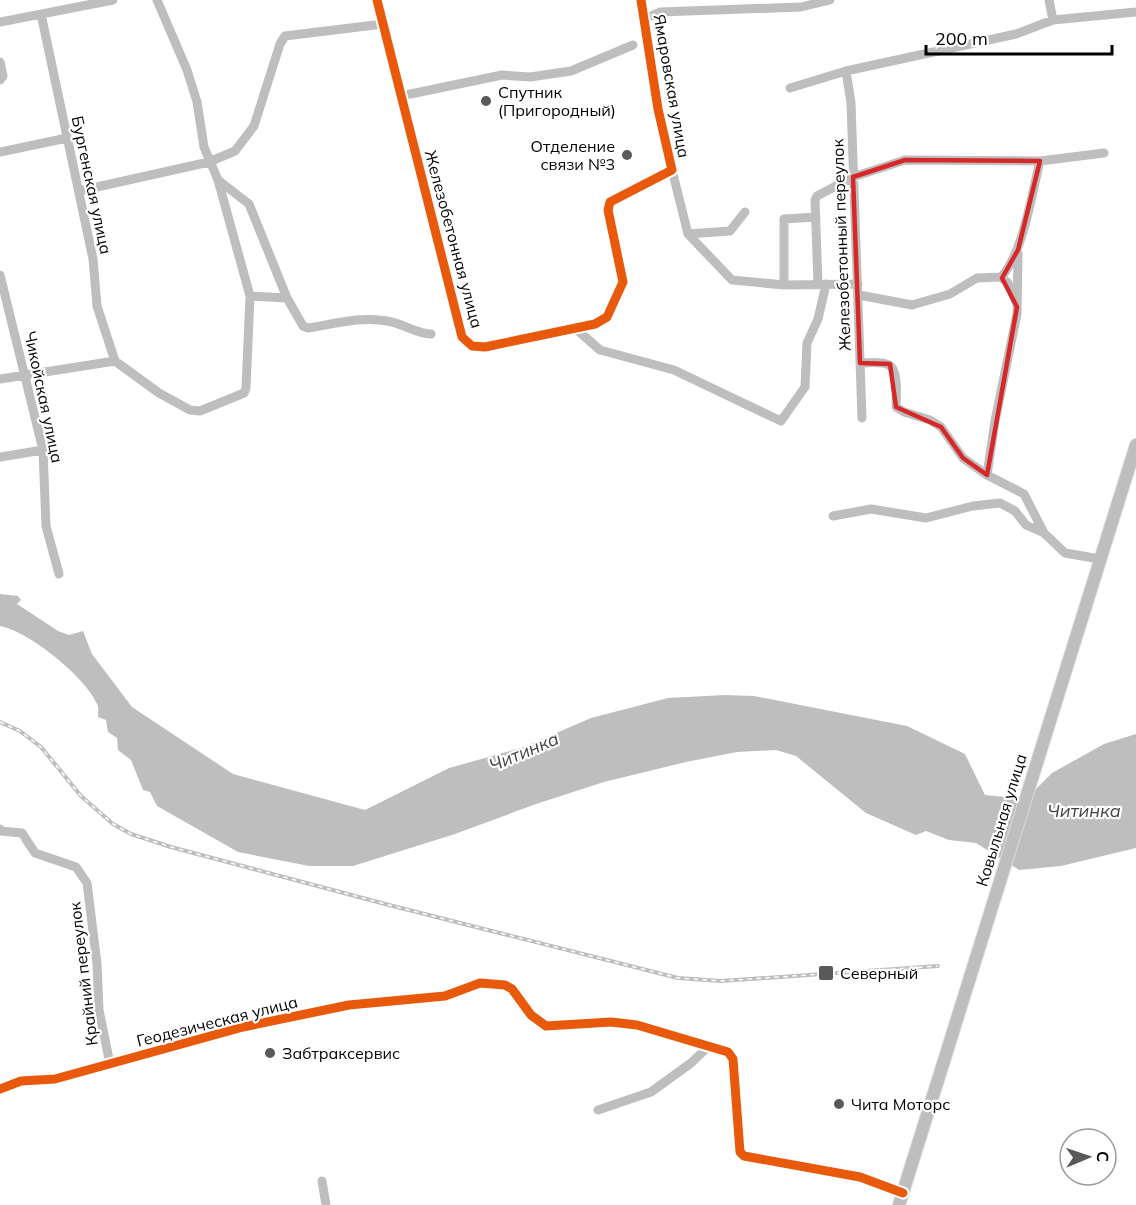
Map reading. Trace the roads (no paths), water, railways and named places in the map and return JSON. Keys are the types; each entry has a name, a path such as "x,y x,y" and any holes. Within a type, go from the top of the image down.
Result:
{"main road":[{"name":"Ковыльная улица","path":"901,1199 1136,445"}],"street":[{"path":"0,22 113,0"},
{"path":"0,379 115,361 159,393 190,410 201,411 244,393 250,296 218,180 204,147 197,102 188,70 157,0"},
{"name":"Железобетонная улица","path":"377,0 462,337 472,346 485,347 595,324 607,317 623,282"},
{"name":"Ямаровская улица","path":"623,282 608,210 610,202 672,170 658,109 641,0"},
{"path":"644,20 660,12 801,7 830,0"},
{"path":"1049,0 1053,20"},
{"path":"790,88 846,71 1016,34 1053,20 1136,12"},
{"name":"Бургенская улица","path":"41,14 80,191 93,259 97,306 115,361"},
{"path":"80,191 209,162 235,151 254,126 280,44 285,36 383,24"},
{"path":"401,96 502,75 530,77 571,71 633,45"},
{"path":"0,62 3,76 0,81"},
{"name":"Железобетонный переулок","path":"846,71 851,103 862,418"},
{"path":"0,152 67,138"},
{"path":"576,328 600,350 674,370 781,421 806,387 807,343 818,319 822,284 815,200 817,196 853,177 905,160 1041,161 1104,153"},
{"path":"987,476 994,421 1017,307 1018,250 1041,161"},
{"path":"672,170 688,234 732,279 784,285 858,285"},
{"path":"218,180 249,204 287,298 300,323 308,328 365,319 383,320 399,323 417,332 431,334"},
{"path":"688,234 730,231 745,212"},
{"path":"784,285 783,219 816,217"},
{"path":"1001,277 1018,250"},
{"name":"Чикойская улица","path":"0,275 43,450 46,526 58,574"},
{"path":"859,295 912,305 950,294 977,278 1001,277 1008,283 1017,307"},
{"path":"250,296 287,298"},
{"path":"860,363 887,364 891,367 894,372 896,407 904,412 930,420 941,427 963,458 987,476 1024,494 1044,533 1065,553 1100,559"},
{"path":"0,457 43,450"},
{"path":"832,516 871,509 926,519 973,506 1000,503 1015,511 1026,525 1044,533"},
{"name":"Крайний переулок","path":"0,829 0,831 22,833 35,853 76,867 87,883 98,964 99,1010 110,1064"},
{"name":"Геодезическая улица","path":"0,1089 21,1081 55,1079 243,1027 349,1005 446,996 480,983 505,985 512,989 531,1015 546,1026 611,1022 637,1025 728,1052 733,1059 740,1152 744,1156 860,1177 901,1199"},
{"path":"598,1110 651,1092 691,1063 709,1046"},
{"path":"321,1181 326,1205"}],"water":[{"name":"Читинка","path":"0,594 18,596 21,600 17,604 58,631 69,635 83,631 92,654 132,707 233,774 365,810 449,768 524,747 591,718 668,698 754,696 907,726 965,754 985,795 1026,799 1052,773 1104,744 1136,734 1136,848 1061,866 1019,870 976,843 949,840 926,831 916,835 866,813 796,756 776,750 737,752 604,782 455,834 353,866 309,866 238,852 157,806 150,792 143,790 131,760 118,750 117,738 108,732 106,720 98,717 98,705 81,681 40,646 25,636 0,626"}],"railway":[{"path":"0,722 20,731 41,747 81,796 113,824 131,834 171,847 389,905 678,978 721,981 938,966"}],"place":[{"name":"Спутник (Пригородный)","path":"486,101"},
{"name":"Отделение связи №3","path":"627,155"},
{"name":"Северный","path":"826,973"},
{"name":"Забтраксервис","path":"270,1053"},
{"name":"Чита Моторс","path":"839,1104"}]}
